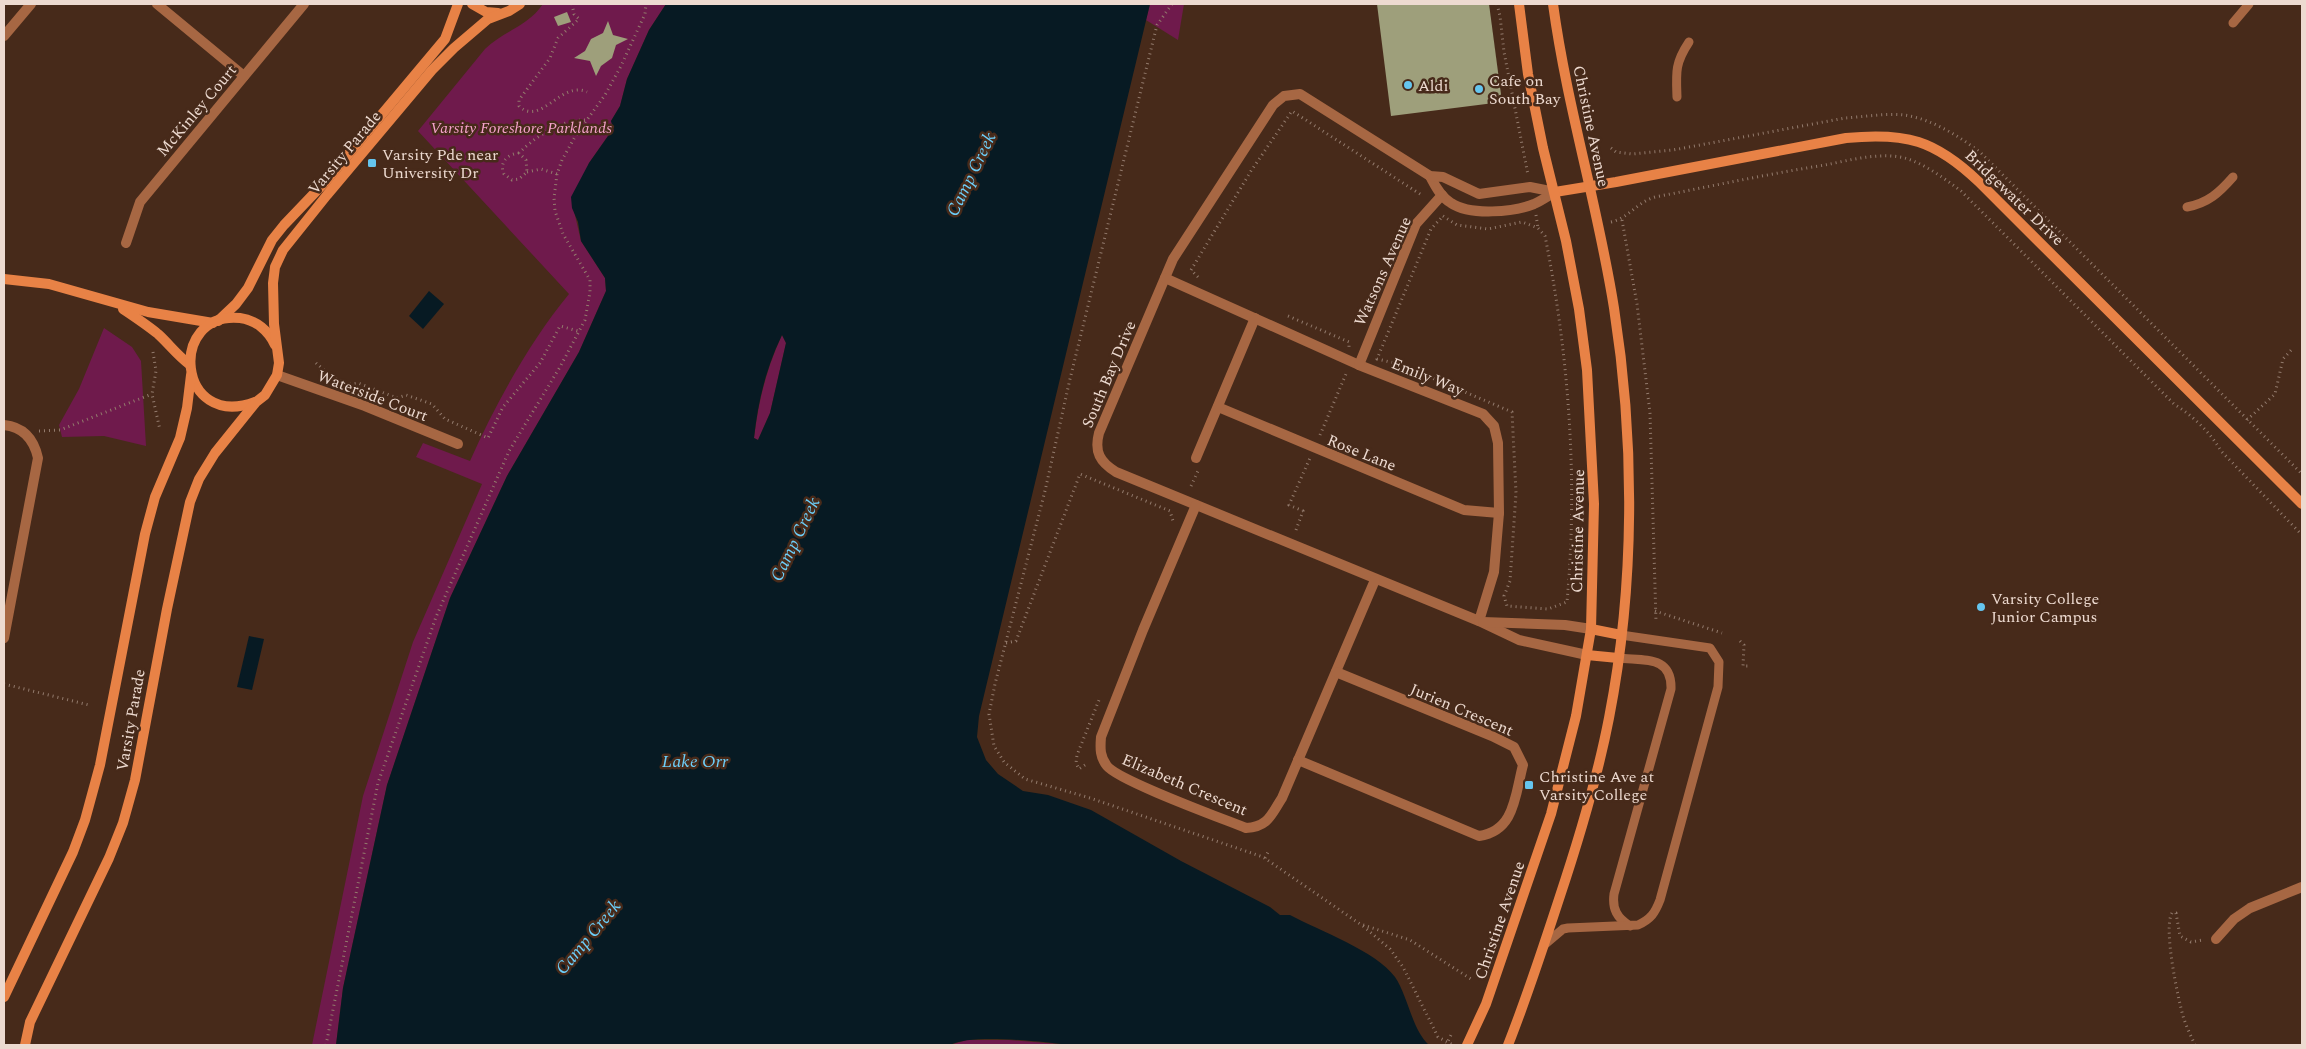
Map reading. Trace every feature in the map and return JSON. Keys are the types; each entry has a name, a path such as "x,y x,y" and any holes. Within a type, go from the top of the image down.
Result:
{"street":[{"path":"4,36 31,4"},
{"path":"157,4 244,76"},
{"name":"McKinley Court","path":"126,243 140,202 304,4"},
{"name":"Varsity Parade","path":"458,4 445,39 326,181 272,240 248,288 236,304 203,330 195,340 190,352 189,364 191,375 196,387 217,404 230,408 256,402 266,395 277,376 278,351 274,324 273,283 275,267 283,250 321,201 438,64 468,34 488,19 509,11 520,4"},
{"path":"472,4 486,12 498,14 509,11"},
{"name":"Christine Avenue","path":"1468,1044 1486,1004 1551,814 1574,724 1591,629 1594,504 1587,370 1579,309 1528,74 1519,4"},
{"name":"Christine Avenue","path":"1508,1045 1544,945 1589,805 1609,716 1618,658 1626,561 1628,476 1622,383 1614,310 1602,240 1564,68 1554,4"},
{"name":"South Bay Drive","path":"1554,192 1534,204 1484,212 1467,211 1442,196 1430,176 1318,104 1300,94 1284,96 1268,113 1173,259 1096,444 1098,453 1106,465 1116,472 1480,622 1519,640 1587,655"},
{"name":"Bridgewater Drive","path":"1554,192 1589,188 1846,138 1877,135 1899,136 1935,148 1950,156 1979,182 2302,504"},
{"name":"South Bay Drive","path":"1430,176 1443,177 1478,194 1530,187 1554,192"},
{"name":"Watsons Avenue","path":"1359,365 1416,224 1442,196"},
{"name":"Emily Way","path":"1165,278 1359,365 1483,414 1494,426 1498,443 1499,513 1495,565 1480,622"},
{"path":"4,279 49,284 148,312 215,322 230,318 242,318 254,322 265,329 273,339 278,351"},
{"path":"116,304 145,323 160,336 172,351 189,364"},
{"path":"1196,458 1255,318"},
{"name":"Varsity Parade","path":"4,997 73,852 94,790 146,534 155,496 180,438 186,414 191,375"},
{"name":"Waterside Court","path":"277,376 365,406 458,444"},
{"name":"Varsity Parade","path":"25,1045 30,1022 123,823 135,780 167,609 190,502 199,479 215,454 256,402"},
{"name":"Rose Lane","path":"1218,407 1464,510 1499,513"},
{"path":"4,426 21,430 30,437 36,446 38,468 4,638"},
{"name":"Elizabeth Crescent","path":"1196,505 1143,630 1101,737 1099,752 1108,768 1135,783 1246,828 1258,827 1267,822 1282,798 1375,580"},
{"name":"South Bay Drive","path":"1480,622 1564,625 1591,629"},
{"path":"1591,629 1621,635"},
{"path":"1587,655 1618,658"},
{"name":"Jurien Crescent","path":"1298,760 1479,836 1490,835 1503,828 1510,814 1523,765 1514,747 1492,736 1336,672"},
{"path":"2216,939 2234,919 2250,908 2302,886"}],"lane":[{"path":"2233,23 2249,4"},
{"path":"1676,97 1676,67 1679,57 1689,42"},
{"path":"2187,206 2197,205 2213,198 2233,177"},
{"path":"1544,945 1564,929 1638,925 1648,920 1655,913 1718,686 1719,662 1710,648 1621,635"},
{"path":"1618,658 1660,663 1668,670 1672,678 1671,689 1614,894 1613,903 1616,913 1623,922 1630,926"}],"path":[{"path":"572,4 574,14 579,19 558,38 550,58 519,100 519,106 531,111 541,109 566,92 576,88 588,92"},
{"path":"326,1045 378,783 430,635 509,451 560,367 585,320 590,280 563,234 555,211 554,198 557,174 562,160 586,120 605,95 621,66 645,14 646,4"},
{"path":"1172,4 1157,25 1006,643 989,714 994,746 1004,762 1025,779 1090,798 1265,858 1360,924 1390,950 1403,968 1438,1037 1453,1045"},
{"path":"1497,4 1524,159"},
{"path":"1200,280 1192,270 1239,190 1292,111 1426,198"},
{"path":"1611,148 1616,152 1632,154 1673,150 1845,118 1870,116 1903,115 1934,125 1967,142 1981,153 2302,474"},
{"path":"557,174 541,169 527,172 519,180 512,180 504,174 502,164 506,158 512,154 519,154 563,122 586,120"},
{"path":"519,154 526,160 527,172"},
{"path":"1656,622 1650,413 1637,304 1622,220 1645,200 1770,174 1864,158 1889,156 1908,159 1942,176 1961,191 2174,404 2188,413 2214,439 2221,451 2302,535"},
{"path":"1443,216 1457,225 1488,229 1522,222 1538,228 1544,236 1562,344 1572,484 1572,544 1567,602 1548,610 1507,606 1504,601 1510,581 1516,493 1512,412 1399,364 1377,359 1431,229 1443,216"},
{"path":"1282,314 1349,342 1352,349"},
{"path":"316,363 330,375 352,384 358,383 397,398 406,395 432,404 445,419 488,438 503,407 540,363 560,326 578,331"},
{"path":"2247,420 2275,394 2283,359 2293,348"},
{"path":"153,352 156,371 152,394 160,430"},
{"path":"1318,440 1346,374"},
{"path":"30,437 40,430 60,430 152,394"},
{"path":"1296,530 1303,511 1289,505 1311,455"},
{"path":"1006,643 1016,641 1080,474 1170,511 1174,519 1173,524"},
{"path":"1656,611 1722,633"},
{"path":"1740,640 1744,644 1743,666 1750,666"},
{"path":"4,684 89,705"},
{"path":"1085,766 1079,769 1076,763 1077,755 1101,696"},
{"path":"1265,858 1269,850"},
{"path":"2195,1045 2184,1018 2174,978 2170,916 2172,913 2176,913 2180,936 2185,940 2191,942 2216,939"},
{"path":"1360,924 1410,940 1471,979"},
{"path":"1446,1045 1452,1033"}],"green space":[{"name":"Varsity Foreshore Parklands","path":"543,4 666,4 649,30 627,79 620,106 611,121 614,130 589,163 574,211 581,241 605,278 606,291 579,352 507,476 450,598 387,785 343,988 336,1045 312,1045 363,796 413,642 482,484 416,457 423,443 470,461 514,374 541,332 569,294 418,131 485,49 530,18"},
{"path":"1150,4 1184,4 1178,40 1146,20"},
{"path":"104,328 132,347 141,361 146,446 104,436 62,437 59,425 79,389"},
{"path":"782,335 786,343 770,413 758,440 754,438 758,410 767,373"},
{"path":"967,1040 1009,1040 1069,1045 950,1045"}],"water":[{"name":"Lake Orr","path":"666,4 1150,4 979,716 977,737 986,760 998,774 1023,791 1048,795 1091,810 1181,861 1270,907 1280,915 1290,915 1347,942 1375,959 1395,977 1418,1031 1429,1045 1069,1045 990,1039 960,1041 950,1045 336,1045 343,988 387,785 450,598 507,476 579,352 606,291 605,278 581,241 571,197 589,163 608,136 614,131 611,121 620,106 627,79 649,30","holes":["782,335 786,343 770,413 758,440 754,438 758,411 771,360"]},
{"path":"429,291 444,304 423,329 409,316"},
{"path":"249,636 264,639 252,690 237,687"}],"building":[{"path":"1377,4 1489,4 1502,102 1391,116"},
{"path":"567,12 571,22 558,26 554,17"},
{"path":"608,21 613,35 628,39 616,45 612,58 601,66 596,76 590,61 574,58 585,51 591,39 603,33"}],"place":[{"name":"Aldi","path":"1408,85"},
{"name":"Cafe on South Bay","path":"1479,89"},
{"name":"Varsity Pde near University Dr","path":"372,163"},
{"name":"Varsity College Junior Campus","path":"1981,607"},
{"name":"Christine Ave at Varsity College","path":"1529,785"}],"water label":[{"name":"Camp Creek","path":"971,174"},
{"name":"Camp Creek","path":"795,539"},
{"name":"Camp Creek","path":"588,937"}]}
